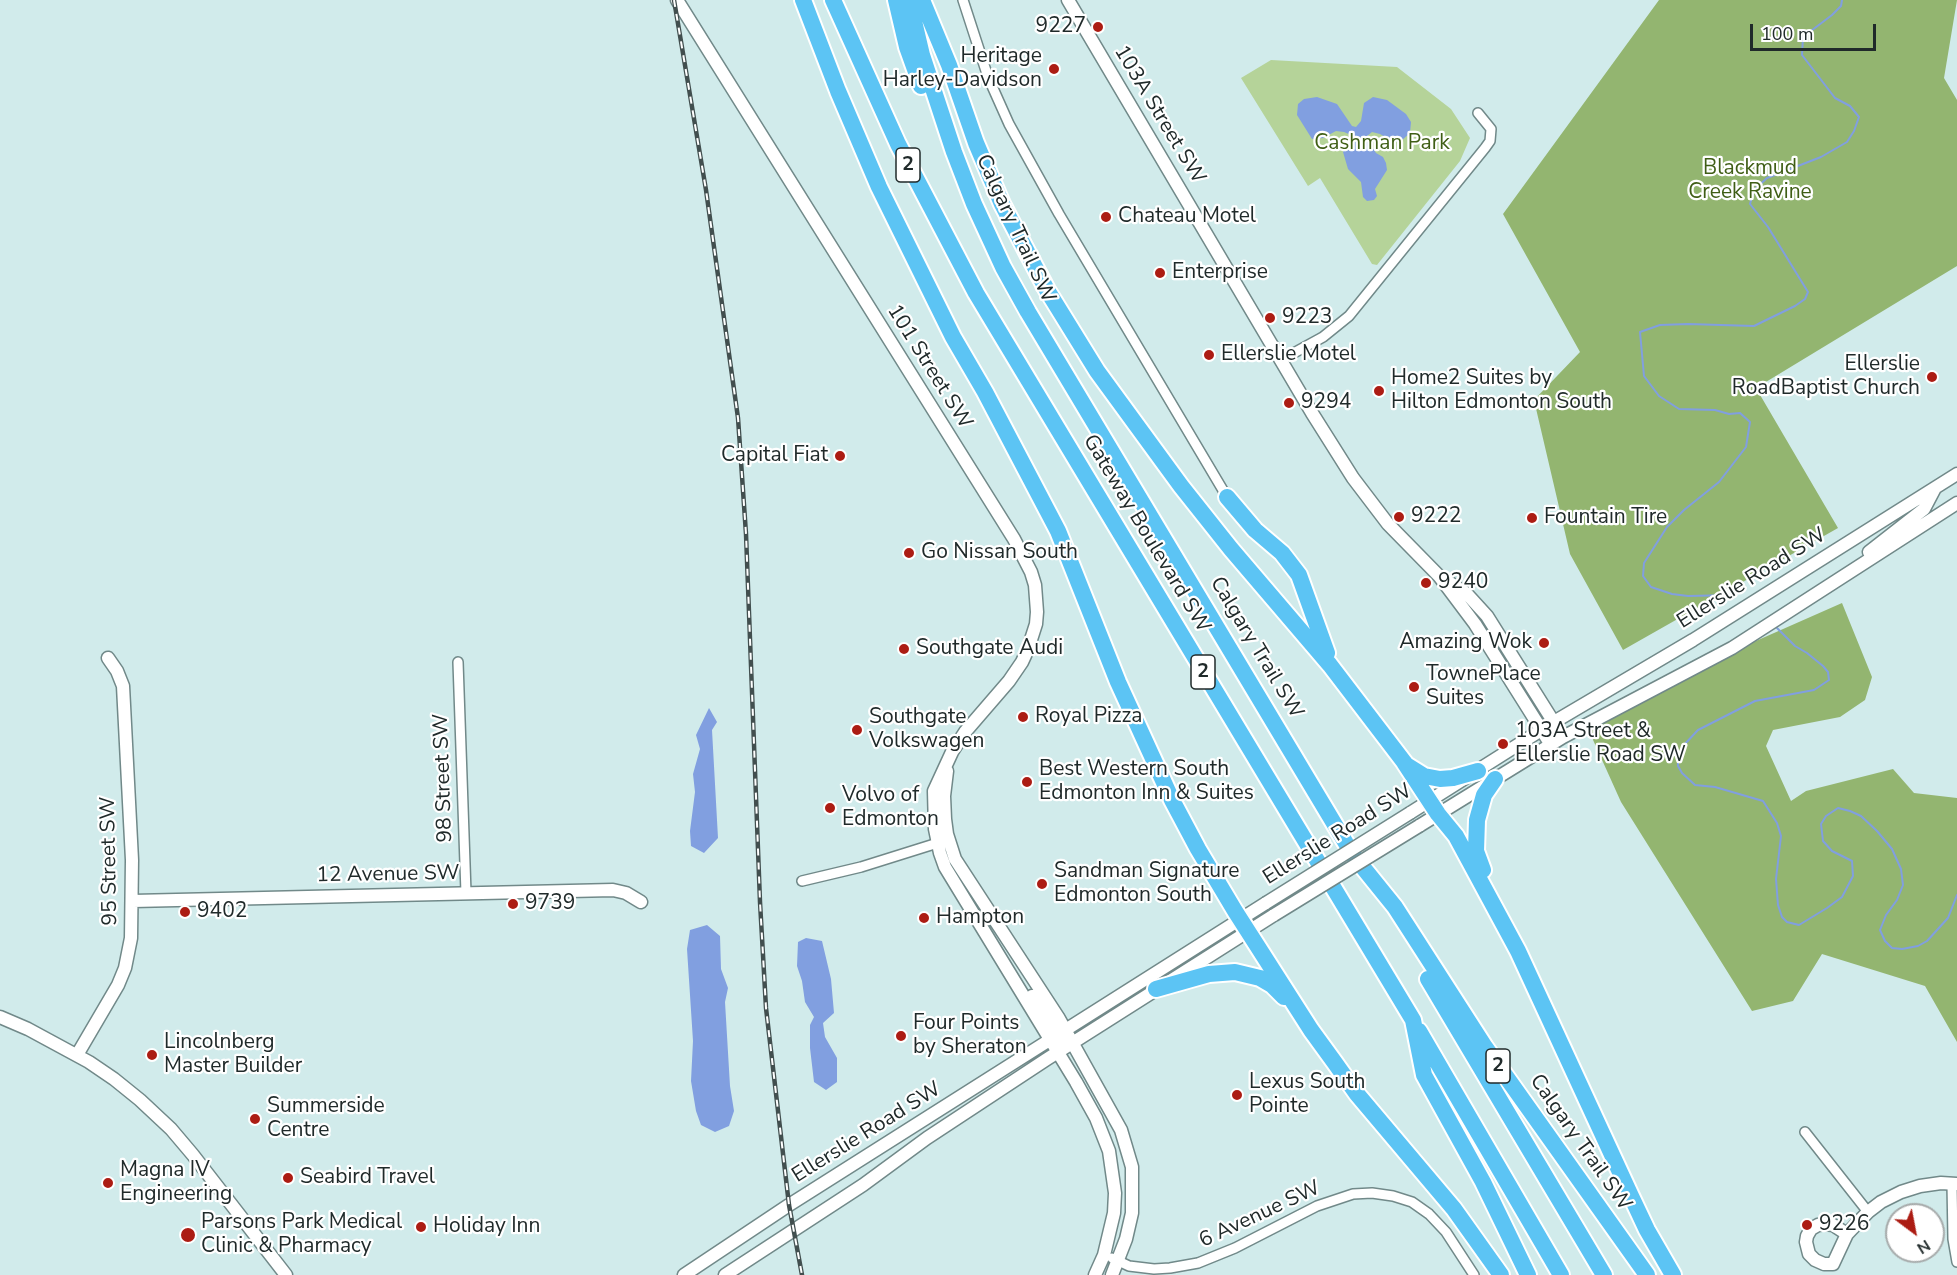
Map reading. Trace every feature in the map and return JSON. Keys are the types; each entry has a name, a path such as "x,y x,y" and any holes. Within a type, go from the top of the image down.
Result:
{"highway":[{"path":"803,0 838,92 879,187 948,326 1058,531 1118,682 1172,800 1198,849 1311,1030"},
{"name":"Gateway Boulevard SW","path":"833,0 875,97 922,194 976,293 1413,1020 1424,1075 1483,1182 1528,1275"},
{"path":"845,0 914,161 922,194"},
{"path":"896,0 907,47 937,132 968,206 1003,267"},
{"name":"Calgary Trail SW","path":"909,0 922,55 954,152 974,204 1003,267 1028,312 1353,855 1395,907 1485,1047 1647,1275"},
{"path":"922,0 949,65 976,143 1002,204 1071,332 1206,519 1338,675 1404,762 1434,808 1456,836 1507,929 1630,1196 1673,1275"},
{"path":"1227,497 1255,530 1282,553 1299,575 1320,636 1338,675"},
{"path":"1404,762 1424,776 1435,779 1453,778 1478,771"},
{"path":"1495,779 1485,795 1477,820 1475,842 1476,851 1507,929"},
{"path":"1353,855 1604,1275"},
{"path":"1156,989 1209,974 1235,972 1260,978 1272,985 1311,1030 1357,1094 1454,1209 1501,1275"},
{"path":"1413,1020 1561,1275"}],"street":[{"name":"101 Street SW","path":"677,0 1014,539 1031,572 1035,585 1037,612 1033,636 1025,656 1010,681 965,732 948,761 943,841 945,867 1001,958 1058,1035"},
{"name":"Calgary Trail SW","path":"963,0 988,77 1019,142 1064,224 1227,497"},
{"name":"103A Street SW","path":"1068,0 1312,413 1363,492 1399,537 1439,576 1482,632 1551,745"},
{"path":"1281,360 1323,337 1349,316 1485,148 1490,141 1491,129 1478,113"},
{"name":"Ellerslie Road SW","path":"684,1275 789,1205 1058,1035 1244,925 1274,915 1419,826 1434,808 1478,771 1554,722 1693,640 1957,474"},
{"path":"1849,572 1882,541 1924,509 1935,487"},
{"name":"Ellerslie Road SW","path":"725,1275 863,1185 927,1138 1156,989 1244,925 1266,903 1410,813 1434,808 1495,779 1563,737 1732,648 1957,503"},
{"name":"103A Street SW","path":"1439,576 1466,593 1483,612 1563,737"},
{"name":"95 Street SW","path":"77,1055 118,985 125,968 131,938 132,902 123,686 108,658"},
{"name":"98 Street SW","path":"458,662 466,893"},
{"path":"1540,700 1551,708 1560,710 1578,708"},
{"name":"101 Street SW","path":"943,841 1027,967 1058,1035"},
{"path":"802,881 861,867 943,841"},
{"name":"12 Avenue SW","path":"132,902 613,890 626,893 641,902"},
{"path":"0,1017 77,1055 126,1088 171,1129 286,1275"},
{"path":"1058,1035 1071,1043 1121,1130 1132,1167 1131,1213 1126,1239 1112,1275"},
{"path":"1058,1035 1058,1052 1096,1118 1109,1151 1115,1193 1110,1232 1104,1255 1095,1275"},
{"path":"1805,1132 1868,1212"},
{"path":"1847,1233 1833,1225 1818,1225 1811,1229 1807,1236 1809,1254 1833,1270 1836,1256 1847,1233 1868,1212 1890,1197 1910,1188 1928,1184 1955,1184 1951,1208 1957,1262"},
{"name":"6 Avenue SW","path":"1104,1255 1129,1266 1154,1269 1170,1269 1198,1263 1235,1248 1317,1206 1353,1194 1372,1193 1412,1202 1429,1214 1446,1232 1474,1275"}],"green space":[{"name":"Blackmud Creek Ravine","path":"1659,0 1957,0 1944,78 1957,100 1957,266 1756,388 1838,528 1623,650 1570,554 1534,400 1580,352 1503,214"},
{"name":"Cashman Park","path":"1271,60 1397,67 1451,109 1470,138 1460,161 1377,265 1372,264 1320,178 1308,186 1241,78"},
{"path":"1842,603 1872,677 1865,700 1840,717 1773,730 1766,746 1791,801 1806,791 1893,769 1914,793 1957,798 1957,1042 1925,986 1822,954 1793,1001 1752,1011 1621,802 1589,731 1740,648"}],"water":[{"path":"1317,97 1337,104 1352,126 1356,127 1361,121 1364,103 1373,97 1387,100 1406,114 1411,122 1410,133 1401,141 1394,142 1372,132 1366,137 1376,153 1383,157 1387,170 1375,189 1377,196 1374,200 1367,201 1363,197 1361,182 1348,169 1343,152 1351,135 1336,131 1323,138 1312,139 1297,115 1298,104 1304,99"},
{"path":"709,708 717,722 712,730 718,838 704,853 691,846 690,831 695,792 693,774 700,749 696,735"},
{"path":"707,925 720,936 721,969 728,988 725,1002 730,1086 734,1111 729,1126 715,1132 701,1125 691,1081 693,1041 687,949 690,930"},
{"path":"806,938 822,941 831,979 834,1013 823,1023 825,1037 837,1058 837,1082 826,1090 814,1082 810,1025 814,1017 805,1002 797,966 798,942"}],"waterway":[{"path":"1734,595 1672,594 1651,587 1643,576 1644,563 1667,527 1719,482 1746,447 1750,422 1740,413 1679,409 1659,396 1644,376 1640,332 1660,325 1754,326 1805,299 1808,292 1768,227 1750,204 1754,190 1767,178 1821,157 1847,142 1854,131 1859,117 1850,106 1835,98 1802,55 1803,37 1832,15 1841,6 1842,0"},
{"path":"1777,628 1795,646 1823,666 1828,672 1829,680 1814,690 1755,701 1698,730 1683,746 1678,759 1678,766 1682,773 1695,785 1715,787 1763,801 1777,823 1781,836 1776,879 1778,905 1782,917 1787,922 1799,925 1827,908 1842,897 1853,876 1852,861 1832,851 1823,841 1821,824 1826,816 1838,808 1861,816 1877,831 1892,849 1901,869 1903,885 1880,930 1885,941 1892,948 1918,946 1927,941 1948,918 1957,895"}],"railway":[{"path":"674,0 706,190 738,418 746,534 766,1008 789,1205 802,1275"}],"place":[{"name":"9227","path":"1098,27"},
{"name":"Heritage Harley-Davidson","path":"1054,69"},
{"name":"Chateau Motel","path":"1106,217"},
{"name":"Enterprise","path":"1160,273"},
{"name":"9223","path":"1270,318"},
{"name":"Ellerslie Motel","path":"1209,355"},
{"name":"Ellerslie RoadBaptist Church","path":"1932,377"},
{"name":"Home2 Suites by Hilton Edmonton South","path":"1379,391"},
{"name":"9294","path":"1289,403"},
{"name":"Capital Fiat","path":"840,456"},
{"name":"9222","path":"1399,517"},
{"name":"Fountain Tire","path":"1532,518"},
{"name":"Go Nissan South","path":"909,553"},
{"name":"9240","path":"1426,583"},
{"name":"Amazing Wok","path":"1544,643"},
{"name":"Southgate Audi","path":"904,649"},
{"name":"TownePlace Suites","path":"1414,687"},
{"name":"Royal Pizza","path":"1023,717"},
{"name":"Southgate Volkswagen","path":"857,730"},
{"name":"103A Street & Ellerslie Road SW","path":"1503,744"},
{"name":"Best Western South Edmonton Inn & Suites","path":"1027,782"},
{"name":"Volvo of Edmonton","path":"830,808"},
{"name":"Sandman Signature Edmonton South","path":"1042,884"},
{"name":"9739","path":"513,904"},
{"name":"9402","path":"185,912"},
{"name":"Hampton","path":"924,918"},
{"name":"Four Points by Sheraton","path":"901,1036"},
{"name":"Lincolnberg Master Builder","path":"152,1055"},
{"name":"Lexus South Pointe","path":"1237,1095"},
{"name":"Summerside Centre","path":"255,1119"},
{"name":"Seabird Travel","path":"288,1178"},
{"name":"Magna IV Engineering","path":"108,1183"},
{"name":"9226","path":"1807,1225"},
{"name":"Holiday Inn","path":"421,1227"},
{"name":"Parsons Park Medical Clinic & Pharmacy","path":"188,1235"}]}
